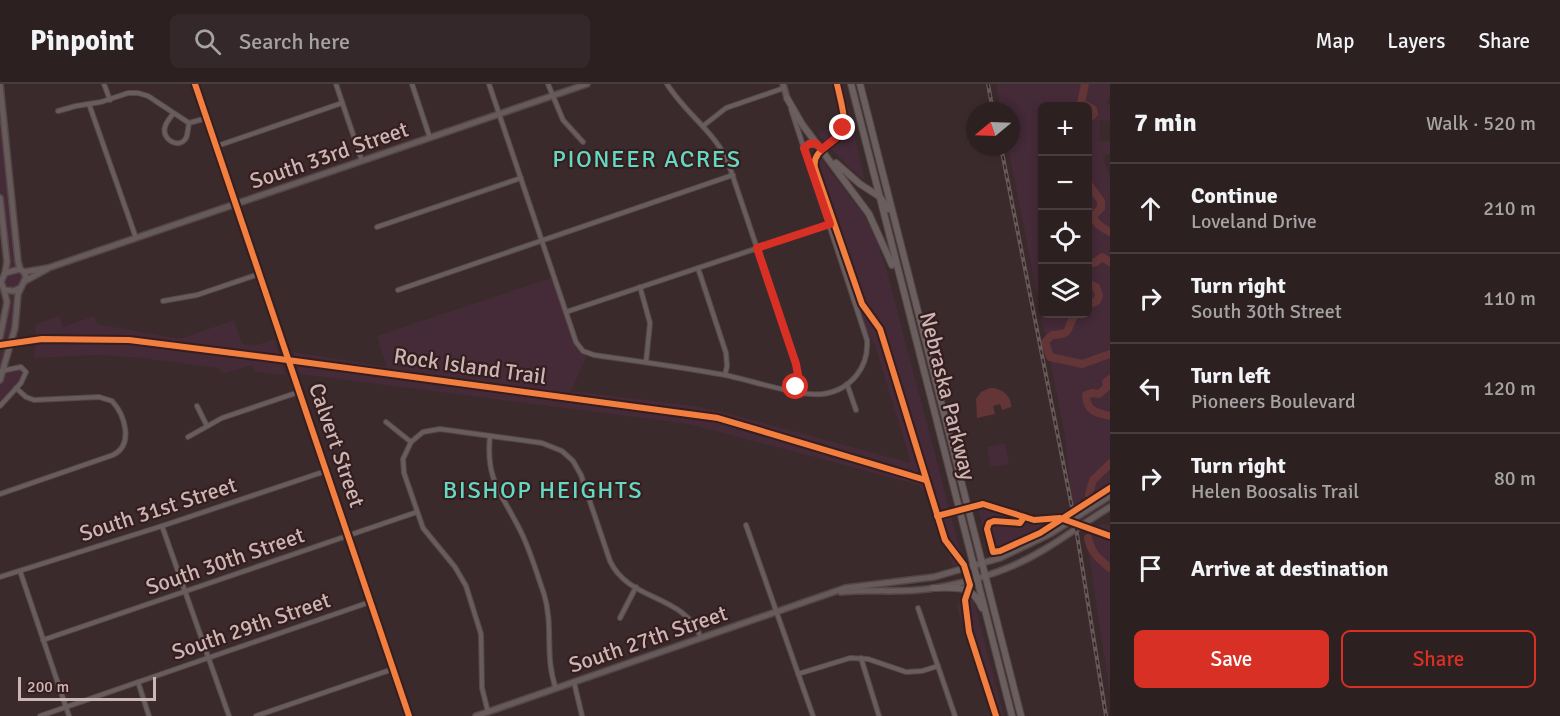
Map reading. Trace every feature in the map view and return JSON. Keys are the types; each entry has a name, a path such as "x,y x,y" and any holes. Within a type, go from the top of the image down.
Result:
{"main road":[{"path":"0,84 3,137 25,281 18,294 15,328 0,380"},
{"name":"Calvert Street","path":"195,84 409,716"},
{"name":"South 33rd Street","path":"25,281 48,268 587,84"},
{"name":"Nebraska Parkway","path":"851,84 1012,716"},
{"name":"Nebraska Parkway","path":"860,84 1021,716"},
{"path":"783,86 798,118 860,199 879,231 906,305"},
{"path":"804,148 809,144 820,147 853,179 879,196 886,205 899,241"},
{"path":"0,198 7,262 2,277 2,289 7,302 1,335"},
{"name":"South 33rd Street","path":"22,270 48,268"},
{"path":"2,277 12,269 22,270"},
{"path":"2,289 14,291 20,288"},
{"name":"South 27th Street","path":"476,716 854,586 934,577 974,566 1036,542 1110,496"},
{"name":"South 27th Street","path":"831,594 902,592 933,588 985,575 1018,563 1044,550 1110,507"},
{"path":"872,592 881,588 885,582"},
{"path":"933,588 960,588 975,596 982,609 996,650"}],"street":[{"path":"104,84 110,100"},
{"path":"336,84 362,161"},
{"path":"412,84 430,138"},
{"path":"489,84 579,346 588,353 725,375 807,394 824,394 847,384 858,374 864,364 867,351 866,331 788,98"},
{"path":"548,84 563,120 583,142"},
{"path":"668,84 723,152 733,175 798,369 795,391"},
{"path":"703,126 726,108 783,86"},
{"path":"58,111 110,100 128,93 138,93 148,96 189,123 207,118"},
{"path":"217,146 342,103"},
{"path":"89,104 136,238"},
{"path":"173,114 164,129 165,136 170,141 177,143 184,141 189,123"},
{"path":"398,290 733,175"},
{"path":"377,227 521,178"},
{"path":"566,312 830,224"},
{"path":"698,268 726,353 725,375"},
{"path":"163,301 197,295 260,274"},
{"path":"640,287 650,323 646,362"},
{"path":"0,406 26,375 25,370 21,367 2,371"},
{"path":"847,384 856,410"},
{"path":"0,494 113,455 122,449 126,432 118,408 112,401 99,397 34,400 26,397 16,388"},
{"path":"188,437 233,414 300,392"},
{"path":"197,406 207,426"},
{"path":"386,422 411,442"},
{"path":"488,712 482,688 481,634 466,586 456,567 423,528 403,466 405,452 411,442 423,432 435,429 542,443 568,456 581,475 613,568 636,588 686,614 694,622 701,638"},
{"path":"490,436 489,460 494,481 527,546 547,605 548,660 556,689"},
{"name":"South 31st Street","path":"0,577 326,471"},
{"name":"South 30th Street","path":"43,640 417,512"},
{"path":"746,525 813,716"},
{"path":"162,526 229,716"},
{"path":"20,571 69,716"},
{"path":"620,618 636,588"},
{"name":"South 29th Street","path":"40,716 370,602"},
{"path":"918,608 955,716"},
{"path":"798,674 839,660 861,658 906,672 917,672 938,666"},
{"path":"861,658 879,716"},
{"path":"256,716 393,669"},
{"path":"138,682 149,716"},
{"path":"574,682 582,716"}],"shaded area":[{"path":"0,84 18,261 26,277 20,288 15,328 4,370 21,367 26,375 0,406 0,337 7,302 3,288 5,273 0,198"},
{"path":"836,84 843,84 865,181 818,134 842,121"},
{"path":"996,84 1110,84 1110,96 1106,103 1110,105 1110,121 1100,120 1099,141 1110,141 1110,154 1103,157 1110,178 1110,494 1073,512 1065,436 1042,318 1092,318 1092,102 1038,102 1038,299 1010,156 1020,156 1020,102 999,102"},
{"path":"817,153 866,218 887,272 963,561 953,567 927,491 921,489 919,485 689,424 300,374 293,352 387,367 377,336 554,277 579,347 588,353 571,391 694,406 911,463 875,345 866,331 807,157"},
{"path":"59,316 63,327 94,316 97,324 180,339 234,320 242,344 254,346 274,339 286,375 255,372 252,365 222,374 219,368 141,358 99,355 34,358 36,324"},
{"path":"990,388 1005,393 1010,399 1011,407 1002,410 1000,404 993,406 995,414 977,418 976,399 981,392"},
{"path":"1005,443 1009,464 991,467 987,447"},
{"path":"976,501 1034,519 1061,512 1062,517 1020,540 989,551"},
{"path":"1102,524 1110,525 1110,695 1086,535"},
{"path":"973,598 1004,716 992,716 956,604"}],"waterway":[{"path":"1081,102 1085,84"},
{"path":"1092,108 1094,114 1092,116"},
{"path":"1092,189 1101,201 1101,208 1093,216 1094,219 1110,232"},
{"path":"1092,263 1102,257 1110,262"},
{"path":"1092,285 1096,287 1099,295 1097,301 1092,303"},
{"path":"1074,318 1067,331 1052,335 1045,342 1050,357 1082,364 1110,354"},
{"path":"1110,379 1106,382 1107,387 1099,394 1086,395 1090,408 1110,416"},
{"path":"1089,494 1093,480 1110,464"},
{"path":"1088,538 1093,552 1110,568"}],"railway":[{"path":"988,84 991,102"},
{"path":"1003,156 1076,528 1106,716"}],"cycle path":[{"path":"195,84 409,716"},
{"path":"837,84 844,127 837,138 817,155 815,168 862,304 880,329 945,540 964,565 970,585 965,600 969,632 996,716"},
{"name":"Rock Island Trail","path":"0,345 42,339 129,340 718,418 926,480"},
{"path":"1024,517 1020,523 994,521 989,523 987,529 993,552 1040,533 1110,488"},
{"path":"937,516 983,504 1034,520 1060,518 1110,536"}],"district":[{"name":"PIONEER ACRES","path":"647,159"},
{"name":"BISHOP HEIGHTS","path":"543,490"}],"route":[{"path":"796,387 798,369 757,248 830,224 804,148 815,143 822,149 838,136 843,128"}]}
